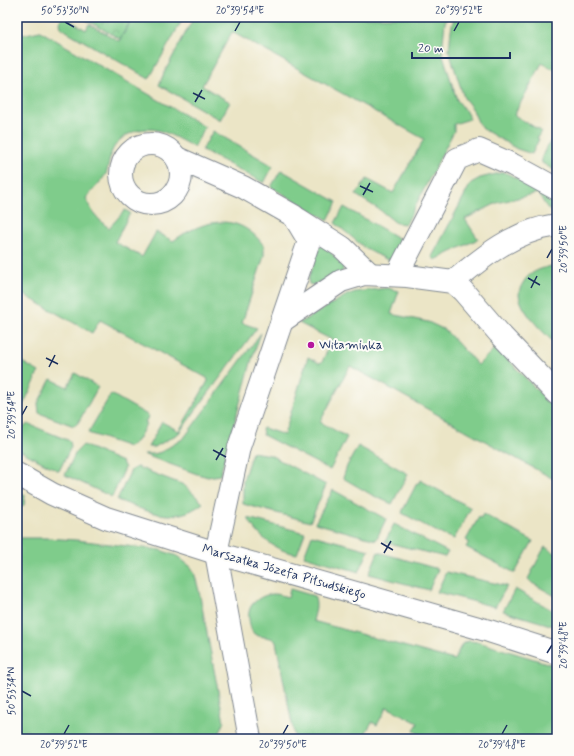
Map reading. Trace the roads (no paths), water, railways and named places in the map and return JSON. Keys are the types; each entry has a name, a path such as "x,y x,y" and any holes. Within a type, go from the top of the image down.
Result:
{"street":[{"path":"397,275 457,159 479,150 513,165 557,189"},
{"path":"177,158 243,187 294,216 342,247 370,274"},
{"path":"250,739 216,553 240,447 309,241 294,216"},
{"path":"453,282 489,252 510,240 534,230 557,225"},
{"path":"282,321 341,281 364,274 397,275 453,282 463,291 557,394"},
{"name":"Marszałka Józefa Piłsudskiego","path":"17,474 52,494 106,518 216,553 489,631 557,653"}],"place":[{"name":"Witaminka","path":"311,345"}]}
